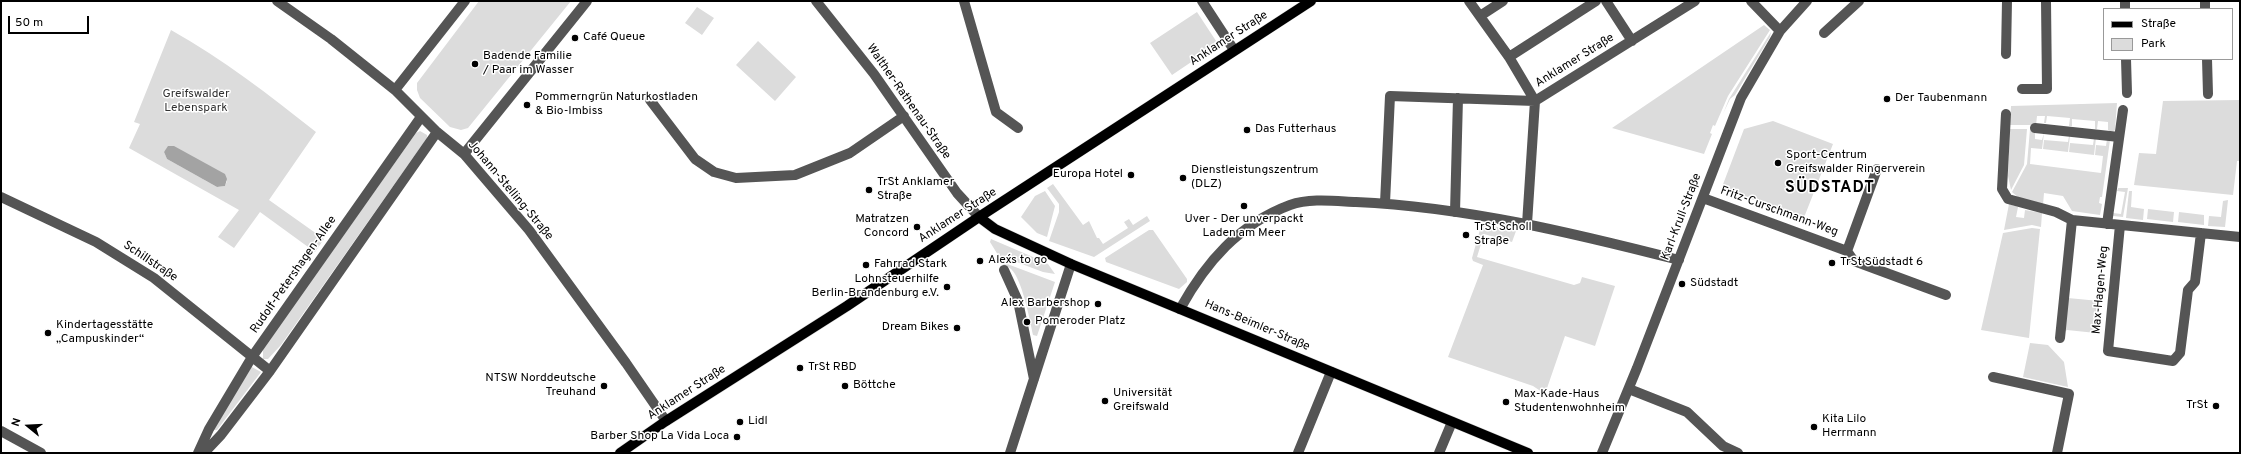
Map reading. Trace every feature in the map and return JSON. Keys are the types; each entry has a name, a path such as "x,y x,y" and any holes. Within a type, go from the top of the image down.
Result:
{"main road":[{"name":"Anklamer Straße","path":"620,453 666,421 847,306 979,217 1311,1"},
{"name":"Hans-Beimler-Straße","path":"979,217 995,229 1072,264 1528,453"}],"street":[{"name":"Johann-Stelling-Straße","path":"277,1 331,39 395,90 437,132 464,154 529,230 626,363 666,421"},
{"path":"395,90 465,1"},
{"path":"464,154 587,1"},
{"name":"Walther-Rathenau-Straße","path":"816,1 874,74 957,193 979,217"},
{"path":"964,1 996,112 1018,128"},
{"path":"1202,1 1234,50"},
{"name":"Anklamer Straße","path":"1469,1 1509,57 1536,101 1695,1"},
{"path":"1480,16 1503,1"},
{"path":"1509,57 1596,1"},
{"name":"Anklamer Straße","path":"1606,1 1632,41"},
{"path":"1751,1 1780,31"},
{"name":"Karl-Krull-Straße","path":"1602,453 1680,260 1702,198 1741,98 1780,31 1806,1"},
{"path":"1824,33 1859,1"},
{"path":"2006,54 2007,1"},
{"path":"2022,89 2047,89 2046,1"},
{"path":"2126,60 2127,93"},
{"path":"2207,60 2208,94"},
{"path":"1386,203 1390,96 1536,101 1527,224"},
{"path":"1455,212 1458,98"},
{"path":"650,100 694,159 714,172 736,178 796,175 850,153 904,116"},
{"path":"2107,224 2123,110"},
{"path":"2006,114 2002,189 2004,194 2015,203 2056,212 2072,220 2240,237"},
{"name":"Rudolf-Petershagen-Allee","path":"198,453 209,429 252,357 421,117"},
{"path":"2035,128 2119,137"},
{"path":"204,453 221,435 270,371 437,132"},
{"name":"Fritz-Curschmann-Weg","path":"1847,251 1877,169"},
{"name":"Schillstraße","path":"1,197 96,242 154,278 270,371"},
{"name":"Fritz-Curschmann-Weg","path":"1702,198 1847,251 1854,260 1946,295"},
{"path":"1180,309 1206,266 1221,249 1256,222 1273,212 1291,204 1315,201 1386,203 1455,212 1527,224 1596,238 1680,260"},
{"path":"2060,338 2072,220"},
{"name":"Max-Hagen-Weg","path":"2120,225 2108,351 2173,361 2180,352 2188,290 2195,282 2201,233"},
{"path":"1010,453 1072,264"},
{"path":"1004,270 1018,302 1034,381"},
{"path":"1298,453 1331,372"},
{"path":"1993,377 2069,394 2056,453"},
{"path":"1629,389 1687,412 1723,446 1738,453"},
{"path":"1439,453 1452,422"},
{"path":"1,431 41,453"}],"green space":[{"path":"479,1 571,1 468,128 461,130 450,127 420,98 417,90 417,83"},
{"path":"697,7 714,18 702,35 685,23"},
{"path":"1197,12 1218,44 1172,75 1150,43"},
{"path":"1764,25 1770,30 1728,96 1715,126 1713,125 1710,133 1712,134 1704,154 1612,128"},
{"name":"Greifswalder Lebenspark","path":"171,30 227,65 316,132 269,200 324,239 315,252 260,212 234,248 218,237 239,210 129,148 140,124 134,122","holes":["171,146 227,181 225,186 217,187 167,159 164,152"]},
{"path":"1771,32 1770,37 1735,95 1730,99 1723,114 1729,99"},
{"path":"758,41 796,77 775,101 736,65"},
{"path":"2240,100 2240,161 2237,161 2233,195 2134,185 2139,153 2156,154 2163,101"},
{"path":"2117,103 2115,130 2112,132 2108,130 2108,122 2098,121 2097,129 2095,129 2095,121 2072,119 2072,126 2069,126 2070,118 2047,116 2046,123 2044,123 2045,116 2037,116 2036,125 2010,125 2011,106"},
{"name":"Sport-Centrum Greifswalder Ringerverein","path":"1773,121 1833,144 1803,220 1722,187 1744,129"},
{"path":"2010,129 2027,129 2024,165 2011,190 2008,176"},
{"path":"2030,129 2035,129 2035,139 2042,140 2044,133 2042,149 2031,148 2030,164 2101,173 2103,156 2095,155 2096,145 2106,146 2107,139 2110,140 2102,197 2100,197 2099,203 2102,204 2100,215 2072,211 2063,196 2044,193 2043,205 2019,198 2012,192 2027,164"},
{"path":"420,131 427,135 427,138 281,345 268,359 263,359 263,348 416,133"},
{"path":"2069,136 2068,152 2043,149 2044,140 2068,142"},
{"path":"2094,138 2096,138 2094,155 2069,152 2070,143 2093,145"},
{"path":"1053,184 1083,225 1089,221 1097,238 1099,238 1103,244 1128,228 1124,222 1129,219 1133,225 1147,216 1150,221 1094,257 1049,241 1059,212 1059,204 1047,188"},
{"path":"2118,188 2128,188 2123,217 2113,216 2113,213 2121,214 2125,192 2117,191"},
{"path":"1045,191 1055,206 1047,237 1037,233 1021,217 1035,196"},
{"path":"2129,191 2132,191 2131,207 2144,209 2143,220 2126,218"},
{"path":"2228,200 2225,227 2208,226 2209,216 2221,217 2223,201"},
{"path":"2009,204 2018,207 2016,217 2024,218 2025,210 2042,213 2041,227 2032,225 2004,230"},
{"path":"2148,209 2174,212 2173,222 2147,219"},
{"path":"2179,212 2204,215 2204,225 2178,222"},
{"path":"1484,224 1516,231 1512,242 1484,234 1477,257 1574,285 1580,283 1582,277 1615,286 1595,346 1565,336 1545,394 1533,386 1448,357 1483,265 1473,261 1472,258 1481,226"},
{"path":"2032,228 2040,229 2029,338 1981,330 2003,233"},
{"path":"1149,230 1153,230 1187,279 1187,282 1179,289 1106,262 1105,258"},
{"path":"991,239 1048,264 1055,274 1043,272 998,255 990,242"},
{"path":"1002,262 1055,282 1037,336 1033,335 1019,281 1011,269 1003,265"},
{"path":"2068,298 2099,301 2096,333 2067,330 2064,332"},
{"path":"2030,343 2048,345 2064,362 2068,387 2023,377"},
{"path":"250,366 261,372 217,430 214,430 213,428"}],"shaded area":[{"path":"168,146 174,146 225,174 227,179 225,186 217,187 167,159 164,152"}],"place":[{"name":"Café Queue","path":"575,38"},
{"name":"Badende Familie / Paar im Wasser","path":"475,64"},
{"name":"Der Taubenmann","path":"1887,99"},
{"name":"Pommerngrün Naturkostladen & Bio-Imbiss","path":"527,105"},
{"name":"Das Futterhaus","path":"1247,130"},
{"name":"Sport-Centrum Greifswalder Ringerverein","path":"1778,163"},
{"name":"Europa Hotel","path":"1131,175"},
{"name":"Dienstleistungszentrum (DLZ)","path":"1183,178"},
{"name":"TrSt Anklamer Straße","path":"869,190"},
{"name":"Uver - Der unverpackt Laden am Meer","path":"1244,206"},
{"name":"Matratzen Concord","path":"917,227"},
{"name":"TrSt Scholl Straße","path":"1466,235"},
{"name":"Alex´s to go","path":"980,261"},
{"name":"TrSt Südstadt 6","path":"1832,263"},
{"name":"Fahrrad Stark","path":"866,265"},
{"name":"Südstadt","path":"1682,284"},
{"name":"Lohnsteuerhilfe Berlin-Brandenburg e.V.","path":"947,287"},
{"name":"Alex Barbershop","path":"1098,304"},
{"name":"Pomeroder Platz","path":"1027,322"},
{"name":"Dream Bikes","path":"957,328"},
{"name":"Kindertagesstätte „Campuskinder“","path":"48,333"},
{"name":"TrSt RBD","path":"800,368"},
{"name":"NTSW Norddeutsche Treuhand","path":"604,386"},
{"name":"Böttche","path":"845,386"},
{"name":"Universität Greifswald","path":"1105,401"},
{"name":"Max-Kade-Haus Studentenwohnheim","path":"1506,402"},
{"name":"TrSt","path":"2216,406"},
{"name":"Lidl","path":"740,422"},
{"name":"Kita Lilo Herrmann","path":"1814,427"},
{"name":"Barber Shop La Vida Loca","path":"737,437"}],"district":[{"name":"SÜDSTADT","path":"1830,189"}]}
